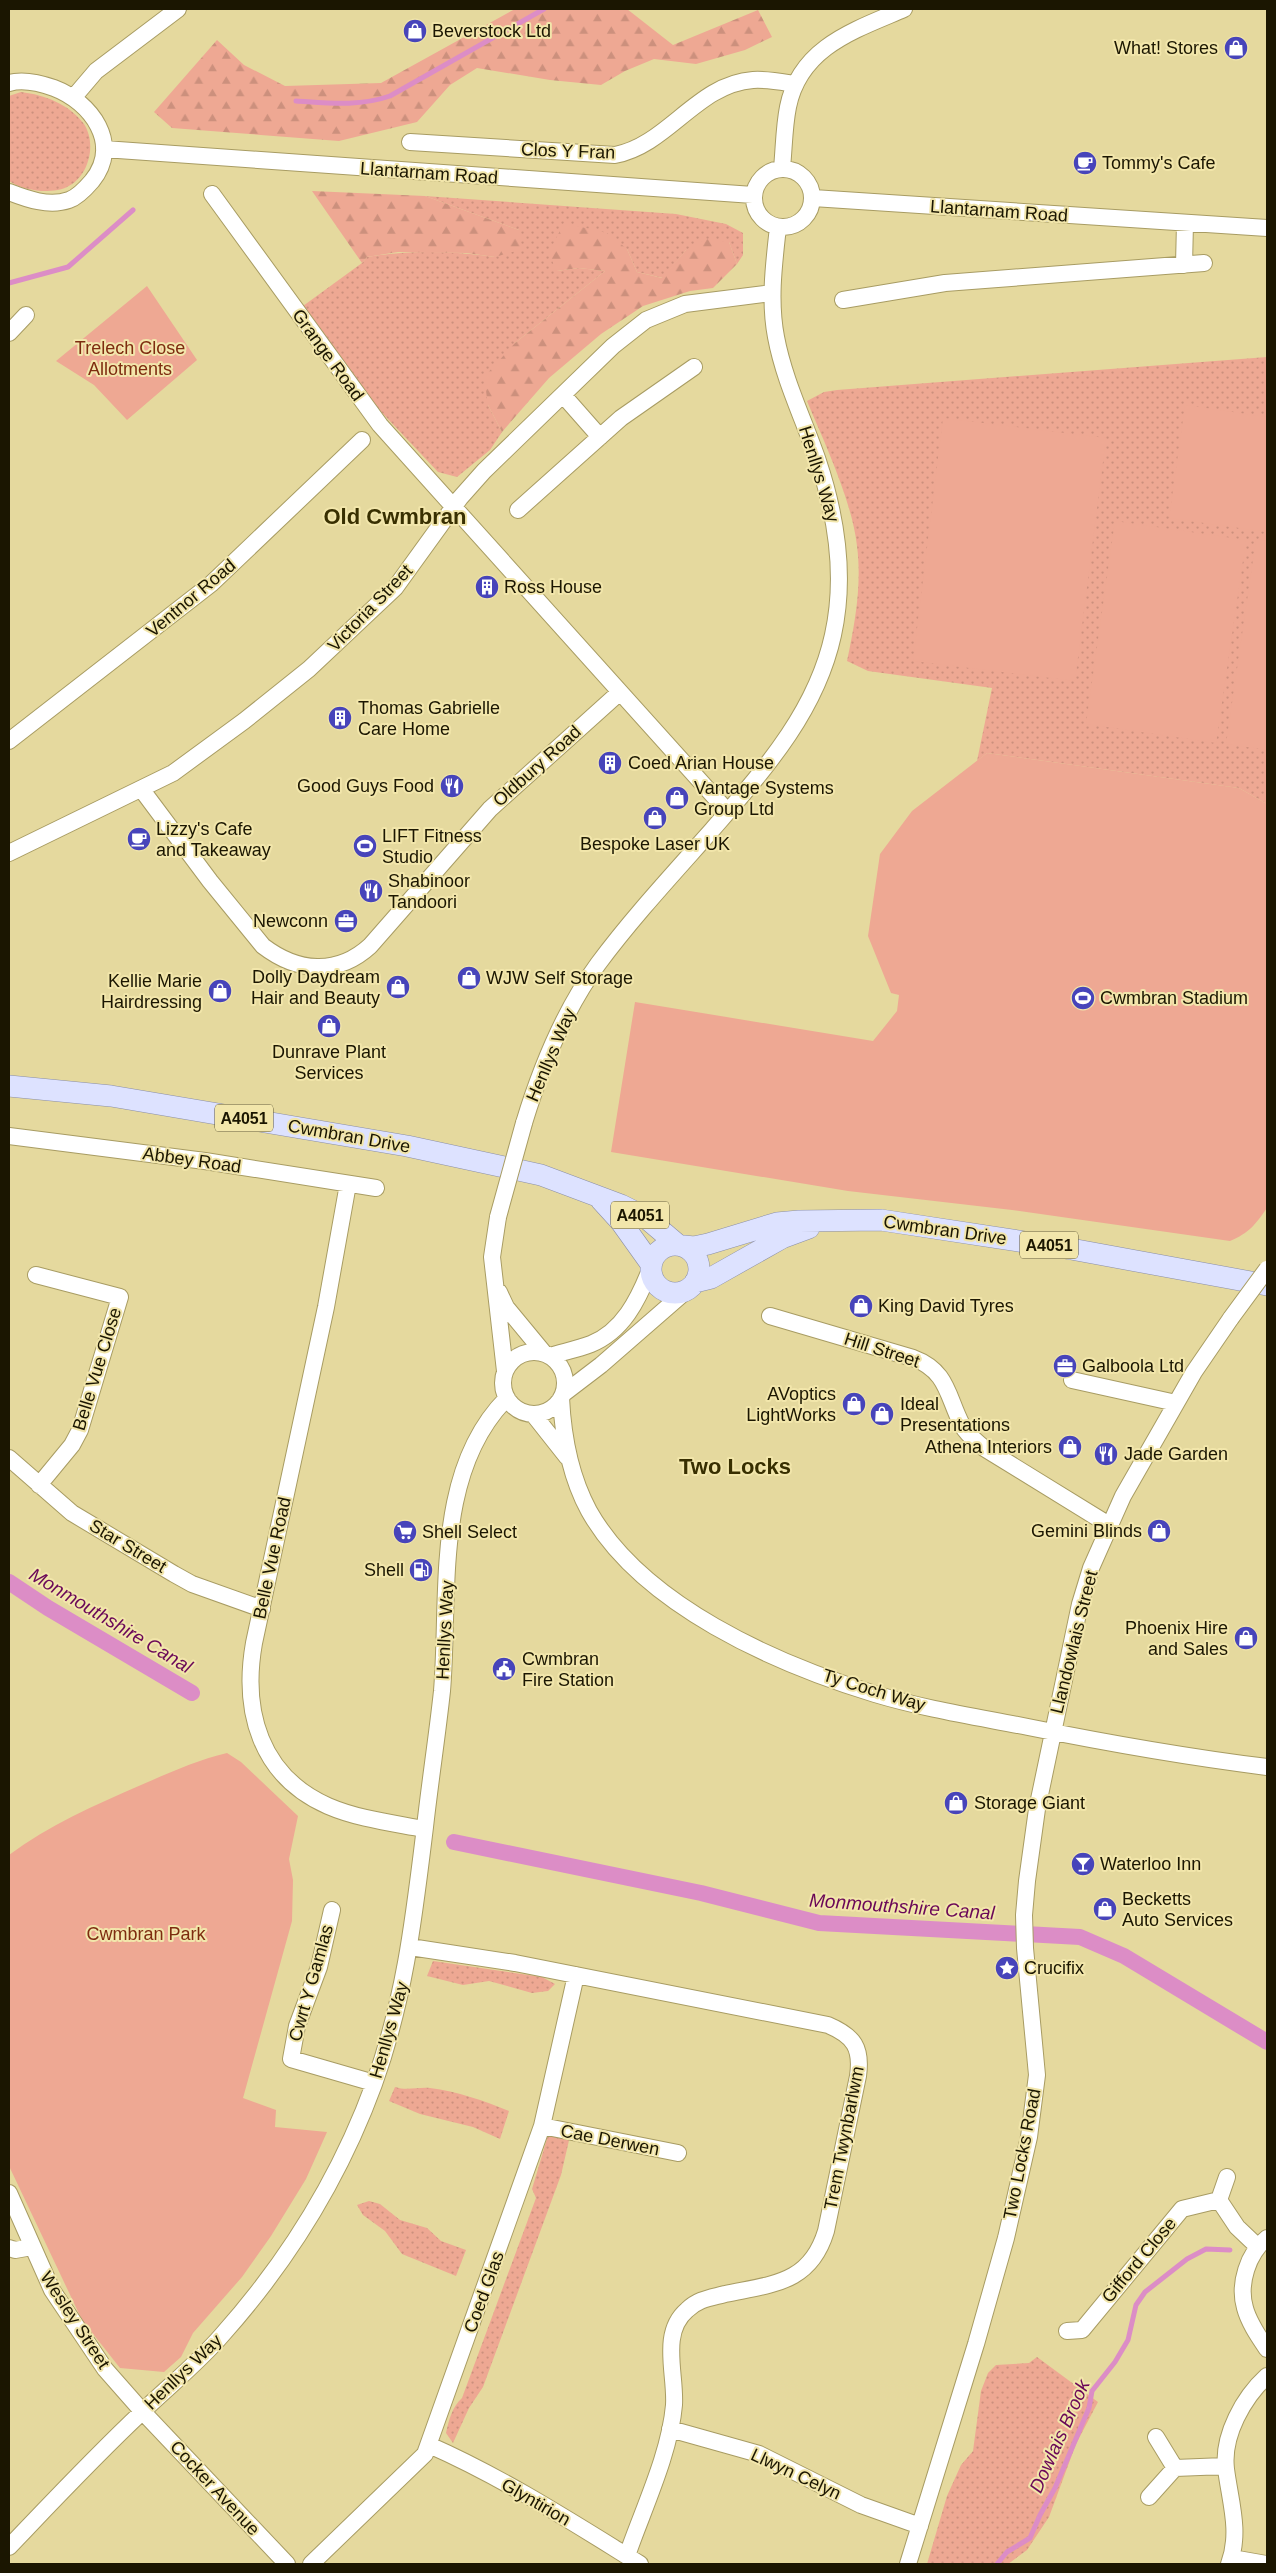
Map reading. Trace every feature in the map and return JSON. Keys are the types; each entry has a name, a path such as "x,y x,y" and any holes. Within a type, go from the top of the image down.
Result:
{"main road":[{"name":"Cwmbran Drive","path":"9,1086 111,1096 407,1146 541,1175 595,1195"},
{"name":"A4051","path":"595,1195 645,1217 694,1254 699,1265 691,1286"},
{"name":"A4051","path":"595,1195 621,1222 651,1267 654,1282 663,1290 674,1294 711,1278 782,1238 828,1222"},
{"name":"A4051","path":"651,1267 660,1249 681,1246 694,1247 708,1244 777,1223 799,1220 828,1222"},
{"name":"Cwmbran Drive","path":"828,1222 881,1220 1071,1249 1267,1285"}],"street":[{"path":"73,98 96,71 178,9"},
{"path":"782,168 788,108 795,84 813,57 828,45 904,9"},
{"name":"Clos Y Fran","path":"410,142 615,155 643,146 707,96 724,88 753,80 795,84"},
{"path":"9,83 28,82 47,86 73,98 86,107 97,122 103,136 104,149 103,160 96,176 86,189 69,200 50,202 30,200 9,192"},
{"name":"Llantarnam Road","path":"104,149 753,195"},
{"path":"782,168 800,173 807,180 813,198 811,208 798,223 778,227 763,219 754,204 753,195 766,173 782,168"},
{"name":"Grange Road","path":"212,194 380,424 453,507"},
{"name":"Llantarnam Road","path":"813,198 1267,228"},
{"path":"1184,265 1185,223"},
{"name":"Henllys Way","path":"505,1371 492,1257 498,1217 538,1076 556,1034 586,982 624,931 728,812 783,745 810,701 824,666 832,638 839,593 835,519 818,461 780,352 775,328 772,292 778,227"},
{"path":"843,300 945,283 1204,263"},
{"name":"Victoria Street","path":"9,853 142,790 173,773 205,751 315,663 395,588 453,507 484,470 620,340 646,320 658,313 678,306 710,299 772,292"},
{"path":"9,333 26,315"},
{"path":"518,510 621,418 694,367"},
{"path":"563,395 600,437"},
{"name":"Ventnor Road","path":"9,741 210,584 362,440"},
{"path":"453,507 728,812"},
{"name":"Oldbury Road","path":"142,790 214,886 263,946 273,954 298,966 311,968 330,967 350,960 370,946 490,809 620,692"},
{"name":"Abbey Road","path":"9,1136 186,1159 376,1188"},
{"name":"Belle Vue Road","path":"348,1184 326,1307 250,1664 249,1684 255,1726 269,1755 300,1789 330,1807 390,1823 424,1829"},
{"path":"651,1267 637,1301 612,1331 592,1344 547,1354 525,1353 510,1363 505,1371 503,1380 507,1398 513,1406 522,1412 533,1414 549,1410 562,1396 601,1365 691,1286"},
{"name":"Llandowlais Street","path":"1052,1732 1080,1604 1091,1568 1109,1525 1194,1372 1267,1268"},
{"name":"Belle Vue Close","path":"36,1274 120,1297 80,1430 72,1445 39,1485"},
{"name":"Henllys Way","path":"496,1285 506,1307 547,1354"},
{"name":"Hill Street","path":"770,1316 913,1358 932,1368 945,1384 962,1426 973,1439 990,1452 1109,1525"},
{"path":"547,1354 562,1368 565,1377 562,1396"},
{"path":"1072,1380 1176,1403"},
{"name":"Ty Coch Way","path":"562,1396 568,1457 589,1510 628,1562 664,1593 722,1629 775,1655 875,1694 1093,1742 1267,1767"},
{"name":"Henllys Way","path":"9,2547 142,2412 222,2336 296,2238 338,2168 374,2083 400,1997 410,1947 442,1691 452,1519 461,1470 493,1412 507,1398"},
{"name":"Ty Coch Way","path":"533,1414 568,1457"},
{"name":"Star Street","path":"9,1458 72,1513 174,1574 192,1584 262,1609"},
{"name":"Two Locks Road","path":"908,2564 976,2344 1006,2238 1029,2137 1037,2075 1025,1948 1025,1920 1032,1840 1052,1732"},
{"name":"Cwrt Y Gamlas","path":"332,1910 319,1967 296,2026 291,2059 374,2083"},
{"name":"Trem Twynbarlwm","path":"410,1947 506,1961 828,2025 841,2030 852,2040 858,2050 858,2076 826,2231 820,2250 798,2274 785,2281 699,2300 685,2311 676,2325 671,2340 674,2404 670,2429 649,2494 629,2550 625,2555"},
{"name":"Coed Glas","path":"311,2564 425,2454 542,2126 576,1975"},
{"name":"Cae Derwen","path":"542,2126 678,2153"},
{"path":"1227,2177 1219,2200 1237,2227 1262,2242 1248,2264 1243,2287 1244,2308 1254,2330 1267,2349"},
{"name":"Wesley Street","path":"9,2193 52,2290 106,2369 142,2412"},
{"name":"Gifford Close","path":"1067,2331 1082,2330 1182,2209 1219,2200"},
{"path":"9,2248 15,2250 32,2247"},
{"path":"1266,2564 1230,2561 1235,2522 1225,2466 1228,2443 1244,2402 1267,2376"},
{"name":"Cocker Avenue","path":"142,2412 287,2564"},
{"name":"Llwyn Celyn","path":"670,2429 758,2454 861,2505 920,2526"},
{"path":"1156,2437 1176,2468"},
{"name":"Glyntirion","path":"429,2445 450,2454 548,2508 640,2564"},
{"path":"1149,2497 1176,2468 1225,2466"}],"green space":[{"path":"515,9 627,9 673,45 758,10 772,37 745,50 696,64 654,59 625,71 601,85 550,80 477,68 450,85 417,122 339,141 172,128 154,112 217,40 244,65 285,86 381,83"},
{"path":"21,92 39,95 64,106 78,117 88,132 90,141 89,159 81,176 64,188 51,191 37,191 20,187 9,181 9,96"},
{"path":"312,191 425,196 519,230 522,249 495,257 466,253 398,252 367,257 362,263"},
{"path":"425,196 676,214 726,224 743,233 743,255 737,264 729,242 686,250 663,278 637,272 627,249 556,271 579,268 605,271 515,343 488,405 502,432 490,450 457,477 438,472 370,400 303,306 362,263 367,257 431,252 495,257 519,230"},
{"path":"564,223 607,233 627,249 637,272 662,278 686,250 706,239 729,242 737,264 713,288 690,291 643,306 601,334 549,378 502,432 488,405 484,377 515,343 605,271 579,268 556,271 549,252"},
{"name":"Trelech Close Allotments","path":"147,286 197,360 127,420 94,385 56,361"},
{"path":"1267,357 1267,804 1239,788 987,753 977,761 992,688 868,671 847,661 858,590 857,546 850,510 844,492 807,401 824,392 837,390"},
{"path":"1185,405 1267,417 1267,532 1169,518"},
{"path":"943,418 1106,438 1075,681 913,661"},
{"path":"1115,521 1246,540 1216,743 1086,724"},
{"path":"1256,539 1267,541 1267,750 1226,744"},
{"name":"Cwmbran Stadium","path":"987,753 1239,788 1267,804 1267,1208 1255,1224 1247,1232 1230,1241 1012,1210 848,1191 611,1152 635,1002 873,1041 897,1011 899,995 891,993 868,936 880,854 912,811"},
{"name":"Cwmbran Park","path":"227,1753 241,1762 298,1816 289,1859 293,1880 292,1921 243,2098 276,2110 275,2127 327,2132 306,2179 271,2236 242,2277 193,2333 181,2357 164,2372 120,2368 82,2320 9,2166 9,1855 40,1834 90,1808 183,1767"},
{"path":"433,1961 542,1977 555,1984 548,1991 532,1993 489,1981 463,1985 427,1976"},
{"path":"395,2087 403,2089 430,2088 450,2091 509,2111 500,2139 473,2127 420,2114 389,2101"},
{"path":"549,2132 570,2136 561,2175 483,2387 469,2408 453,2443 446,2433 450,2419 453,2410 462,2398 536,2198 532,2189"},
{"path":"369,2201 380,2204 400,2220 427,2228 441,2241 466,2250 456,2276 402,2254 385,2231 363,2215 357,2205"},
{"path":"1037,2357 1098,2402 1076,2444 1049,2517 1027,2550 1008,2564 927,2564 947,2496 961,2465 973,2451 981,2391 988,2373 996,2365 1029,2363"}],"waterway":[{"path":"296,101 355,103 390,96 544,9"},
{"path":"9,283 68,267 133,210"},
{"name":"Monmouthshire Canal","path":"9,1582 48,1608 192,1693"},
{"name":"Monmouthshire Canal","path":"454,1842 701,1893 819,1923 1080,1937 1124,1956 1267,2042"},
{"name":"Dowlais Brook","path":"997,2564 1007,2552 1030,2538 1055,2488 1089,2408 1092,2391 1115,2362 1128,2340 1136,2305 1145,2292 1187,2259 1206,2249 1230,2250"}],"place":[{"name":"Beverstock Ltd","path":"415,31"},
{"name":"What! Stores","path":"1236,48"},
{"name":"Tommy's Cafe","path":"1085,163"},
{"name":"Ross House","path":"487,587"},
{"name":"Thomas Gabrielle Care Home","path":"340,718"},
{"name":"Coed Arian House","path":"610,763"},
{"name":"Good Guys Food","path":"452,786"},
{"name":"Vantage Systems Group Ltd","path":"677,798"},
{"name":"Bespoke Laser UK","path":"655,818"},
{"name":"Lizzy's Cafe and Takeaway","path":"139,839"},
{"name":"LIFT Fitness Studio","path":"365,846"},
{"name":"Shabinoor Tandoori","path":"371,891"},
{"name":"Newconn","path":"346,921"},
{"name":"WJW Self Storage","path":"469,978"},
{"name":"Dolly Daydream Hair and Beauty","path":"398,987"},
{"name":"Kellie Marie Hairdressing","path":"220,991"},
{"name":"Cwmbran Stadium","path":"1083,998"},
{"name":"Dunrave Plant Services","path":"329,1026"},
{"name":"King David Tyres","path":"861,1306"},
{"name":"Galboola Ltd","path":"1065,1366"},
{"name":"AVoptics LightWorks","path":"854,1404"},
{"name":"Ideal Presentations","path":"882,1414"},
{"name":"Athena Interiors","path":"1070,1447"},
{"name":"Jade Garden","path":"1106,1454"},
{"name":"Gemini Blinds","path":"1159,1531"},
{"name":"Shell Select","path":"405,1532"},
{"name":"Shell","path":"421,1570"},
{"name":"Phoenix Hire and Sales","path":"1246,1638"},
{"name":"Cwmbran Fire Station","path":"504,1669"},
{"name":"Storage Giant","path":"956,1803"},
{"name":"Waterloo Inn","path":"1083,1864"},
{"name":"Becketts Auto Services","path":"1105,1909"},
{"name":"Crucifix","path":"1007,1968"}],"district":[{"name":"Old Cwmbran","path":"395,516"},
{"name":"Two Locks","path":"735,1466"}]}
